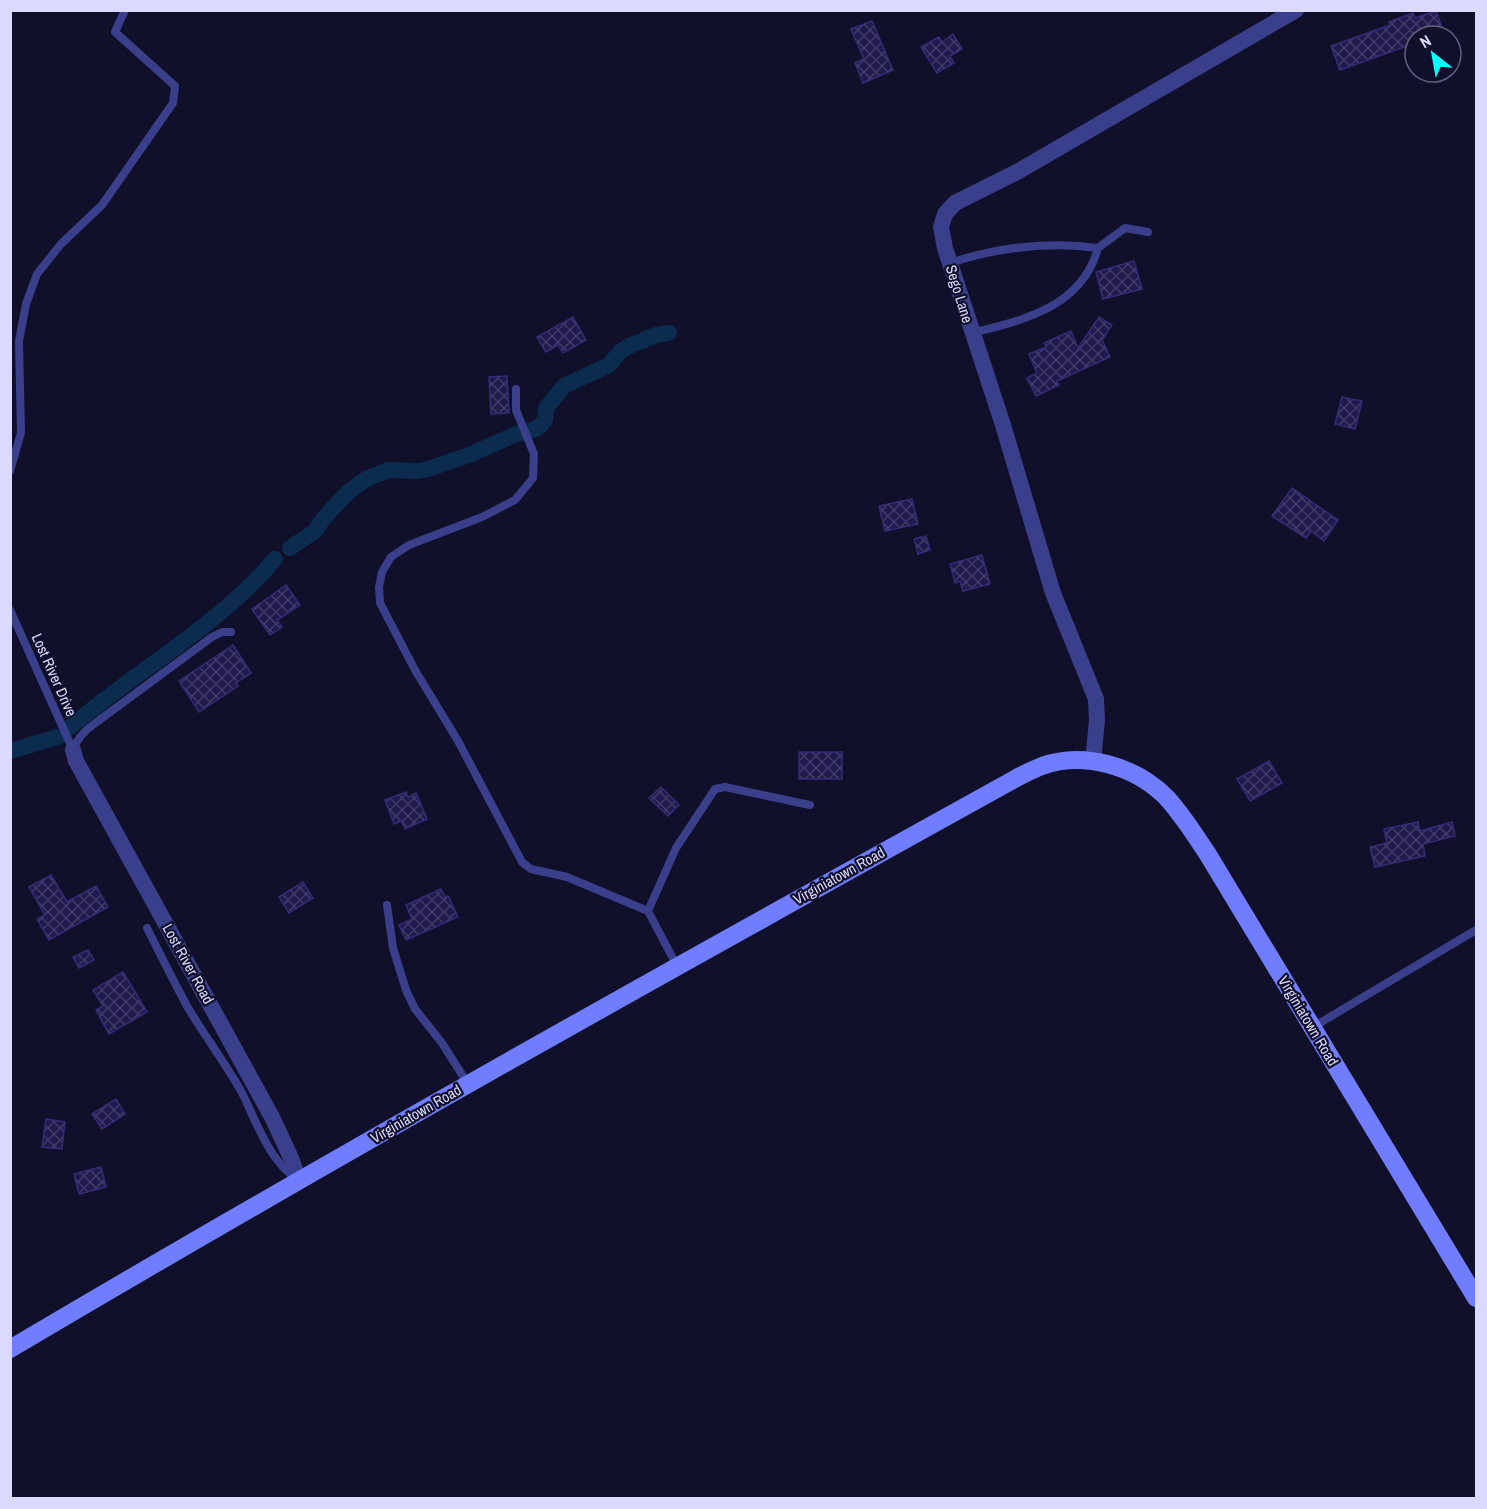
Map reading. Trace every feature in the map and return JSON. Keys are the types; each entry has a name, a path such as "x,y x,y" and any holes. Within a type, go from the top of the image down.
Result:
{"street":[{"name":"Sego Lane","path":"1093,760 1097,720 1096,699 1053,593 941,228 945,213 955,202 1017,172 1286,13"},
{"name":"Lost River Road","path":"73,750 82,771 272,1117 299,1181"},
{"name":"Virginiatown Road","path":"10,1349 677,966 1012,780 1043,766 1067,760 1093,760 1116,766 1142,779 1165,796 1177,811 1207,853 1476,1298"}],"lane":[{"path":"10,471 21,433 19,341 26,304 37,274 61,244 102,204 173,103 175,86 115,32 125,10"},
{"path":"972,333 1011,323 1052,307 1068,296 1085,279 1098,248 1125,228 1148,232"},
{"path":"950,263 981,253 1010,248 1067,244 1098,248"},
{"path":"516,389 516,410 534,454 533,478 515,500 482,517 409,545 391,557 382,572 379,587 380,603 415,670 458,741 522,862 531,869 567,877 648,911 677,966"},
{"name":"Lost River Drive","path":"10,610 73,750"},
{"path":"73,750 75,742 93,723 212,637 222,632 231,632"},
{"path":"648,911 676,848 699,810 716,789 725,787 810,805"},
{"path":"387,905 393,948 406,990 415,1009 442,1043 468,1084"},
{"path":"147,928 188,1007 217,1050 270,1149 285,1171 299,1181"},
{"path":"1312,1028 1476,930"}],"building":[{"path":"1436,11 1441,24 1403,24 1403,47 1340,70 1331,46 1390,25 1389,22 1413,13 1415,18"},
{"path":"872,21 893,70 863,83 855,63 864,59 851,29"},
{"path":"953,34 962,49 950,56 954,63 937,73 921,47 939,37 942,42"},
{"path":"1134,261 1142,289 1103,299 1096,272"},
{"path":"573,317 586,340 563,353 558,345 546,352 537,337"},
{"path":"1099,317 1112,325 1102,340 1110,357 1057,381 1059,385 1036,396 1027,378 1037,373 1029,354 1046,347 1044,343 1071,331 1078,348"},
{"path":"507,376 509,413 491,414 489,377"},
{"path":"1342,397 1362,401 1355,429 1335,424"},
{"path":"1292,488 1338,520 1324,541 1311,531 1306,538 1272,516"},
{"path":"912,499 918,524 885,531 879,506"},
{"path":"926,536 930,550 918,554 914,539"},
{"path":"982,555 990,584 963,591 960,581 955,583 950,564"},
{"path":"286,585 300,605 277,620 282,627 270,635 252,609"},
{"path":"233,645 251,673 236,683 238,686 199,712 179,681"},
{"path":"799,752 842,752 842,779 799,779"},
{"path":"1269,761 1282,783 1250,801 1237,779"},
{"path":"661,787 679,805 668,816 649,798"},
{"path":"406,792 408,797 416,793 427,819 405,829 401,821 394,824 385,800"},
{"path":"1418,822 1420,831 1452,822 1455,836 1423,844 1425,856 1375,867 1370,847 1387,843 1384,829"},
{"path":"51,875 67,902 96,886 108,907 49,940 37,919 45,915 29,887"},
{"path":"303,882 313,898 289,913 279,897"},
{"path":"441,889 445,897 448,896 458,917 406,940 399,925 412,919 406,905"},
{"path":"88,950 94,960 79,968 73,957"},
{"path":"123,972 147,1012 109,1034 96,1010 103,1006 93,990"},
{"path":"116,1099 125,1114 102,1129 92,1114"},
{"path":"46,1119 65,1122 62,1149 42,1147"},
{"path":"101,1167 106,1187 79,1194 74,1174"}],"waterway":[{"path":"290,548 315,531 347,493 366,479 388,470 428,469 469,455 514,435 538,428 545,420 546,408 564,386 609,365 621,351 629,346 656,335 669,333"},
{"path":"69,728 203,627 253,583 275,559"},
{"path":"10,751 58,737"}]}
